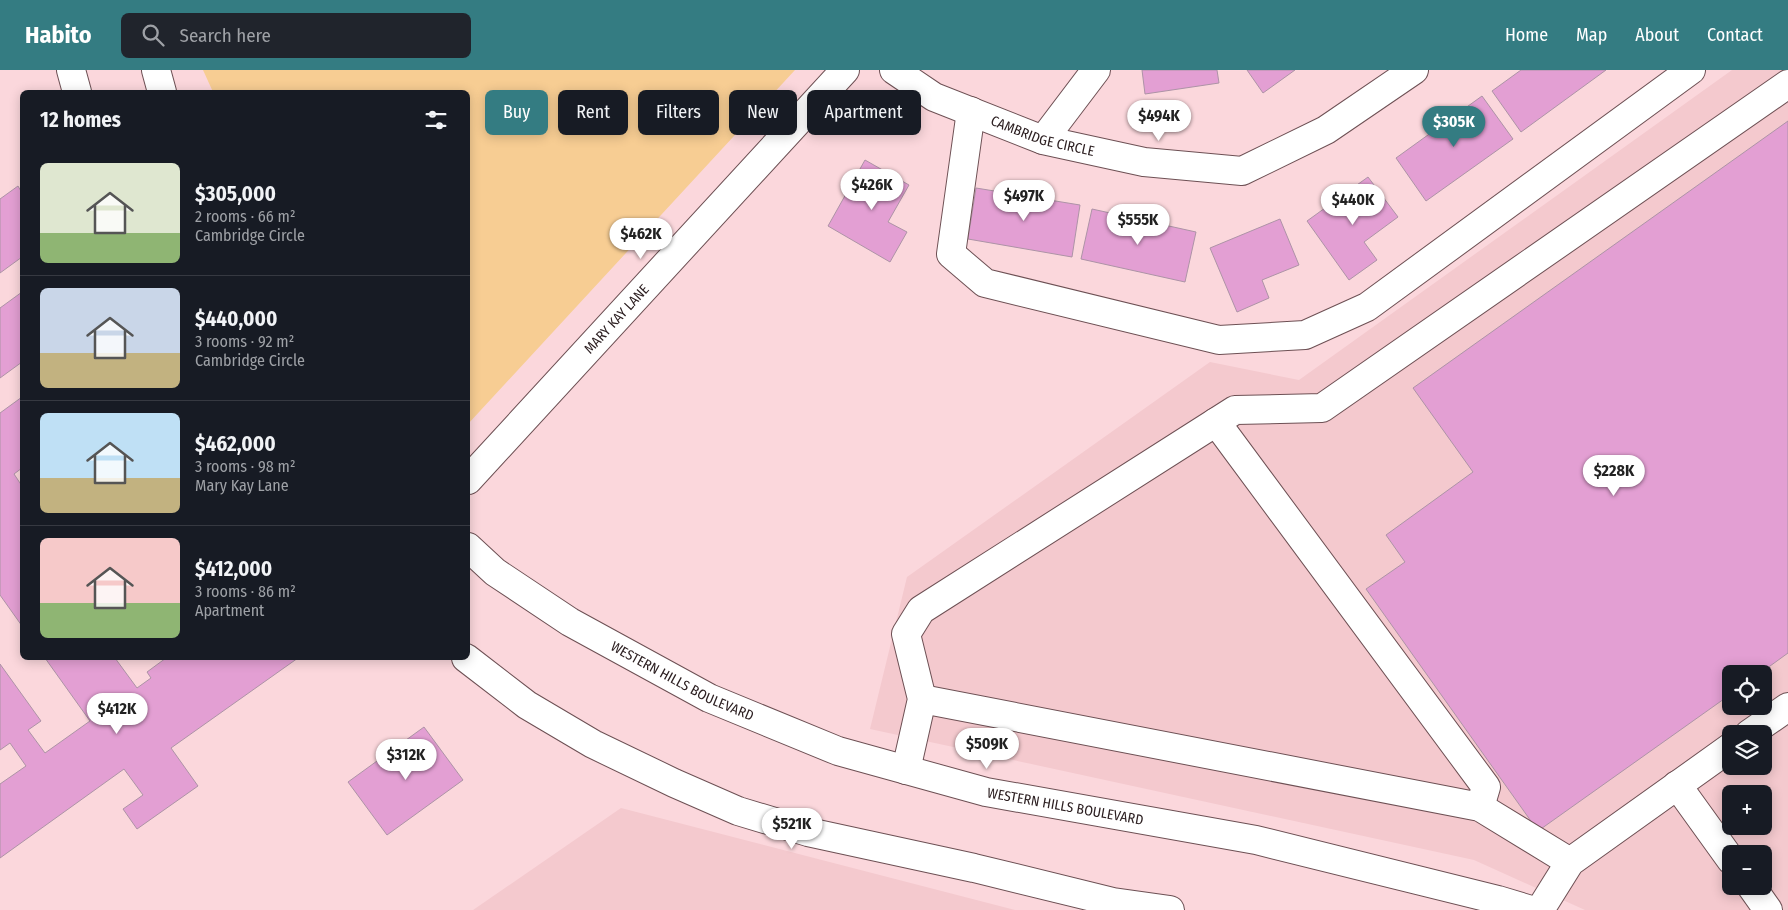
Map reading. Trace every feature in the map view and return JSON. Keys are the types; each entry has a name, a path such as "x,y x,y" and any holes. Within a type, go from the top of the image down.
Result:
{"street":[{"path":"71,70 76,90"},
{"path":"156,70 161,90"},
{"name":"MARY KAY LANE","path":"470,478 845,70"},
{"name":"CAMBRIDGE CIRCLE","path":"894,70 934,97 1043,140 1144,162 1242,171 1326,130 1414,70"},
{"path":"1043,140 1096,70"},
{"path":"970,111 951,254 985,283 1219,340 1305,335 1367,307 1691,70"},
{"path":"906,770 922,699 906,634 921,610 1235,410 1322,408 1788,84"},
{"path":"1216,422 1486,787 1480,807"},
{"name":"WESTERN HILLS BOULEVARD","path":"470,550 495,572 570,622 709,698 838,751 986,792 1256,840 1498,900 1531,910"},
{"path":"469,660 527,705 594,744 738,811 808,832 974,868 1112,906 1170,910"},
{"path":"922,699 1480,807 1570,862"},
{"path":"1762,725 1788,707"},
{"path":"1540,910 1570,862 1722,753"},
{"path":"1677,785 1722,848"},
{"path":"1757,895 1768,910"}],"shaded area":[{"path":"203,70 795,70 777,90 729,90 729,135 735,135 470,422 470,90 212,90"},
{"path":"1732,70 1788,70 1788,910 1585,910 1474,860 870,729 907,577 1210,362 1299,380"},
{"path":"621,808 1015,910 473,910"}],"building":[{"path":"1142,70 1217,70 1219,83 1145,94"},
{"path":"1247,70 1295,70 1263,93"},
{"path":"1521,70 1606,70 1521,132 1492,91"},
{"path":"1482,96 1513,139 1426,201 1396,158"},
{"path":"1788,121 1788,653 1771,665 1722,665 1722,700 1538,831 1366,589 1405,562 1386,535 1473,472 1413,388"},
{"path":"865,160 909,185 888,222 907,232 890,262 828,226"},
{"path":"1368,177 1398,217 1364,242 1377,260 1349,280 1307,221"},
{"path":"18,186 20,190 20,258 0,273 0,199"},
{"path":"976,188 1080,205 1072,257 968,239"},
{"path":"1092,209 1196,232 1185,282 1081,259"},
{"path":"1280,219 1299,265 1262,280 1269,298 1237,312 1210,248"},
{"path":"20,293 20,363 0,378 0,308"},
{"path":"20,398 20,470 14,474 20,483 20,623 0,595 0,413"},
{"path":"46,660 116,660 137,688 151,678 147,672 163,660 295,660 171,748 198,786 137,829 123,809 143,795 124,769 0,858 0,784 26,766 10,743 0,750 0,664 41,721 28,730 45,753 90,721"},
{"path":"424,727 463,780 387,835 348,782"}]}
